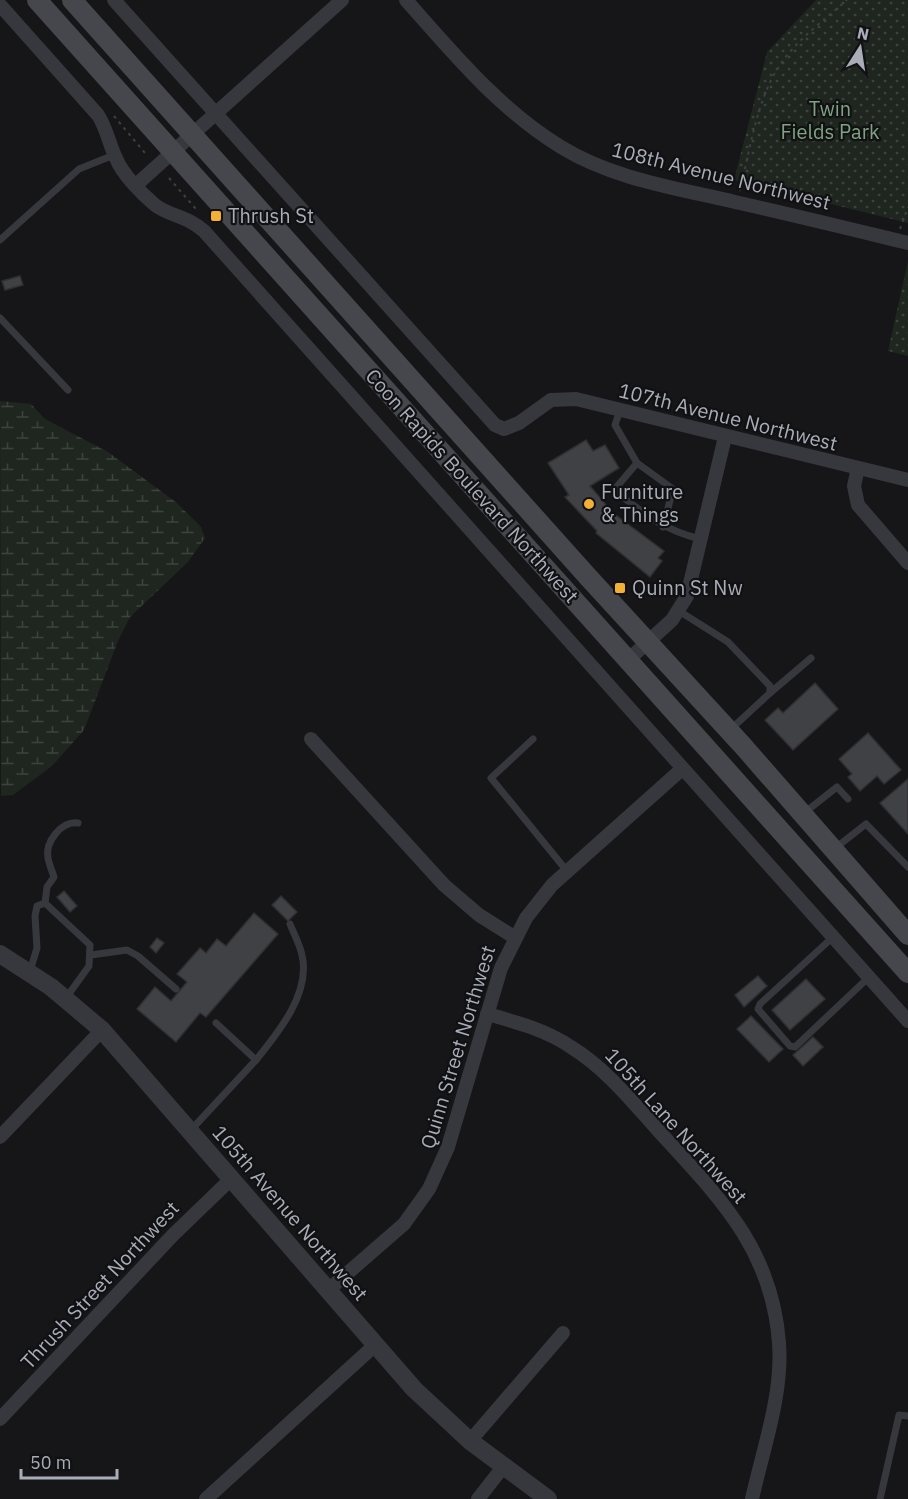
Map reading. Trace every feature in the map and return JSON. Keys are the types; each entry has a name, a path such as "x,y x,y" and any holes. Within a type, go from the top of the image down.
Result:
{"main road":[{"name":"Coon Rapids Boulevard Northwest","path":"37,0 628,660 901,939"},
{"name":"Coon Rapids Boulevard Northwest","path":"72,0 802,815 901,939 908,973"}],"street":[{"path":"114,0 216,113"},
{"path":"136,185 342,0"},
{"name":"108th Avenue Northwest","path":"406,0 489,91 530,126 588,161 642,180 903,242"},
{"path":"0,5 98,115 106,127 114,155 136,185 156,205 189,219 204,231 908,1021"},
{"name":"107th Avenue Northwest","path":"216,113 490,421 504,429 519,423 540,405 551,400 576,399 724,437 908,480"},
{"path":"628,660 679,611 687,596 724,437"},
{"path":"858,468 854,486 858,505 908,563"},
{"path":"311,739 444,885 479,915 514,937"},
{"name":"Quinn Street Northwest","path":"327,1291 404,1224 429,1189 445,1154 501,968 514,937 539,900 567,871 682,769"},
{"name":"105th Avenue Northwest","path":"0,954 66,998 102,1030 374,1346 414,1389 470,1441 548,1499"},
{"name":"105th Lane Northwest","path":"487,1014 556,1038 591,1061 719,1196 751,1245 771,1292 780,1345 773,1404 752,1499"},
{"path":"0,1137 102,1030"},
{"name":"Thrush Street Northwest","path":"0,1419 172,1235 231,1179"},
{"path":"470,1441 562,1333"},
{"path":"206,1499 374,1346"},
{"path":"478,1499 503,1467"}],"lane":[{"path":"0,240 79,169 114,155"},
{"path":"0,318 68,390"},
{"path":"620,410 615,425 637,463 673,489 663,526"},
{"path":"637,463 614,490 663,526 700,539"},
{"path":"679,611 728,642 770,686 770,693"},
{"path":"729,731 811,658"},
{"path":"533,739 491,778 567,871"},
{"path":"802,815 837,788 848,799"},
{"path":"45,903 47,887 54,877 48,859 48,848 53,837 65,825 78,823"},
{"path":"832,850 866,824 908,867"},
{"path":"45,903 79,932 90,945 89,966 66,998"},
{"path":"29,972 37,948 35,916 37,906 45,903"},
{"path":"190,1131 256,1060 277,1034 293,1005 303,976 303,955 290,924"},
{"path":"833,937 759,1004 758,1009 790,1046 795,1047 868,977"},
{"path":"91,955 127,950 138,956 176,989"},
{"path":"216,1023 256,1060"},
{"path":"880,1499 899,1414 908,1416"}],"path":[{"path":"737,202 767,87 779,66 797,46 847,0"},
{"path":"903,242 908,207"}],"green space":[{"name":"Twin Fields Park","path":"816,0 908,0 908,223 734,180 767,52"},
{"path":"908,261 908,356 888,351"},
{"path":"0,401 31,404 45,419 108,452 177,503 201,527 205,538 188,562 130,617 118,641 84,730 52,766 13,795 1,796"}],"building":[{"path":"20,276 23,285 5,290 2,281"},
{"name":"Furniture & Things","path":"586,440 593,451 605,445 619,468 590,486 613,513 664,551 658,558 662,561 650,577 596,533 597,531 565,497 569,495 548,463"},
{"path":"815,683 838,709 793,750 765,720 778,708 783,713"},
{"path":"868,733 901,770 884,784 877,776 860,791 848,777 852,774 839,759"},
{"path":"908,779 908,834 880,803"},
{"path":"64,891 77,906 70,912 57,897"},
{"path":"281,896 297,912 288,921 272,905"},
{"path":"254,913 278,934 206,1017 200,1013 176,1042 137,1009 155,987 171,1001 187,982 177,974 200,948 206,953 217,939 226,946"},
{"path":"157,938 164,943 156,953 150,947"},
{"path":"758,976 767,986 744,1007 735,995"},
{"path":"806,979 825,999 790,1030 772,1010"},
{"path":"751,1016 783,1049 769,1062 737,1029"},
{"path":"813,1037 823,1047 803,1066 793,1055"}],"place":[{"name":"Thrush St","path":"216,216"},
{"name":"Furniture & Things","path":"589,504"},
{"name":"Quinn St Nw","path":"620,588"}]}
